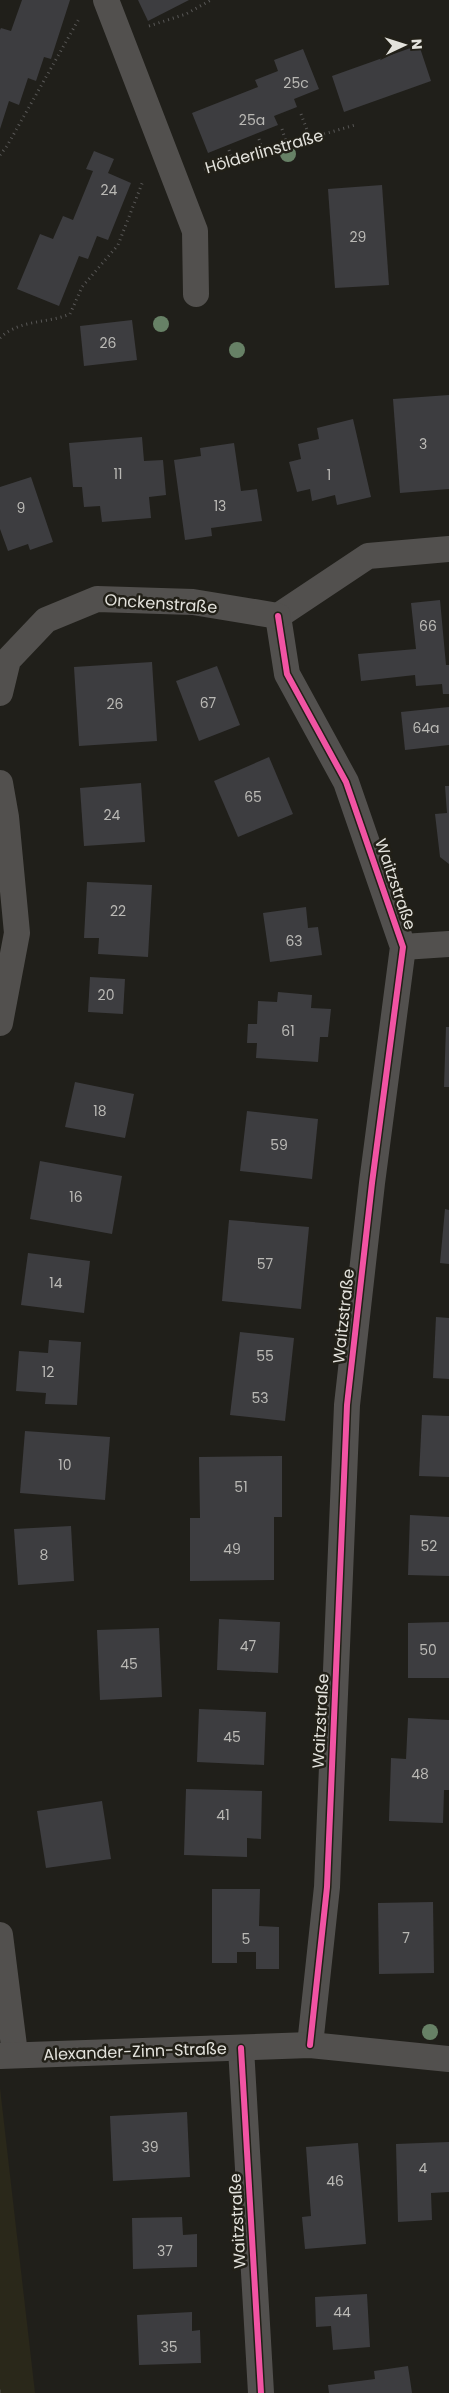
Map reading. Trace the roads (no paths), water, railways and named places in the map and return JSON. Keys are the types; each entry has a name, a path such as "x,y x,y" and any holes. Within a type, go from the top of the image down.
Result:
{"street":[{"path":"95,4 118,31 195,231 196,294"},
{"path":"278,616 368,556 449,549"},
{"name":"Onckenstraße","path":"0,693 8,660 46,620 97,599 193,602 278,616"},
{"name":"Waitzstraße","path":"278,616 287,674 346,782 403,947 373,1174 347,1405 326,1887 310,2045"},
{"path":"0,783 6,817 17,933 0,1023"},
{"path":"403,947 449,944"},
{"path":"0,1935 8,2055"},
{"name":"Alexander-Zinn-Straße","path":"8,2055 310,2045 449,2059"},
{"name":"Waitzstraße","path":"241,2048 261,2393"}]}
